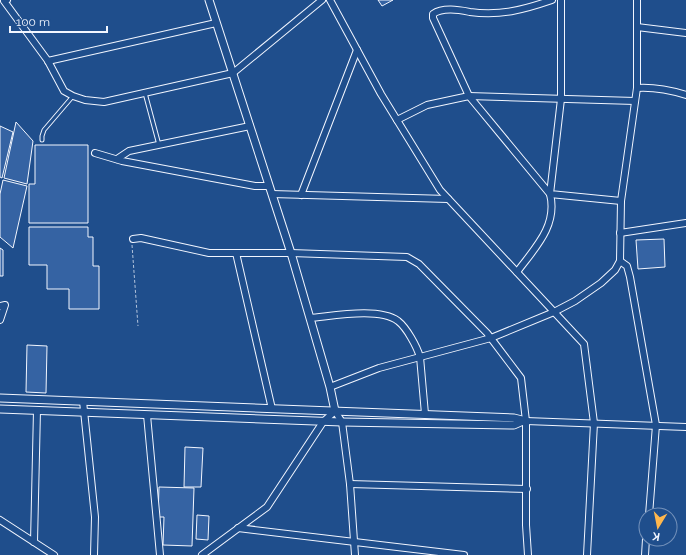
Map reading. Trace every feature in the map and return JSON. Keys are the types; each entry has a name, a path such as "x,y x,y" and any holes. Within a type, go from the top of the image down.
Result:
{"street":[{"path":"7,0 4,0 48,61 64,91 85,100 104,102 233,73 322,0"},
{"path":"209,0 291,253 330,387 335,411 342,422 350,484 355,555"},
{"path":"330,0 381,94 440,190 584,344 594,423 587,555"},
{"path":"552,0 521,10 494,14 459,10 438,10 434,14 433,18 469,96 550,194 621,201"},
{"path":"517,272 544,236 551,216 552,202 550,194 561,99 561,0"},
{"path":"330,387 379,368 491,338 554,312 575,301 602,283 615,270 620,261 621,201 637,88 637,0"},
{"path":"48,61 216,23"},
{"path":"637,27 686,33"},
{"path":"301,195 357,50"},
{"path":"637,88 650,87 686,95"},
{"path":"397,120 427,105 469,96 635,101"},
{"path":"117,159 129,152 250,126"},
{"path":"95,153 117,159 255,186 269,186"},
{"path":"272,194 448,198"},
{"path":"620,233 686,223"},
{"path":"133,239 140,238 210,253 291,253 407,257 419,264 491,338 521,378 527,489 526,525 528,555"},
{"path":"236,253 272,409"},
{"path":"620,261 627,266 630,277 656,425 649,507"},
{"path":"0,306 5,305 0,320"},
{"path":"310,318 358,313 392,318 399,321 418,350 420,357 424,414"},
{"path":"0,398 424,414 514,418 524,421 686,427"},
{"path":"83,401 95,517 94,555"},
{"path":"146,404 160,555"},
{"path":"0,409 323,422 514,425 524,421"},
{"path":"34,542 37,410"},
{"path":"202,555 267,507 323,422 335,411"},
{"path":"350,484 527,489"},
{"path":"0,520 54,555"},
{"path":"238,528 464,555"}],"lane":[{"path":"145,92 159,145"},
{"path":"42,140 44,130 73,96"}],"path":[{"path":"133,239 132,244 138,326"}],"building":[{"path":"378,0 393,0 382,6"},
{"path":"16,122 33,141 27,184 4,178"},
{"path":"0,126 13,132 2,178 0,177"},
{"path":"35,145 88,145 88,223 29,223 29,184 35,184"},
{"path":"3,180 27,186 13,248 0,237 0,194"},
{"path":"29,227 88,227 88,237 93,237 93,266 99,266 99,309 69,309 69,289 47,289 47,265 29,265"},
{"path":"664,239 665,267 638,269 636,240"},
{"path":"0,248 3,250 3,276 0,276"},
{"path":"27,345 47,346 46,393 26,392"},
{"path":"185,447 203,448 201,487 184,487"},
{"path":"159,487 194,488 192,546 163,545 164,517 158,517"},
{"path":"197,515 209,516 208,540 196,539"}]}
